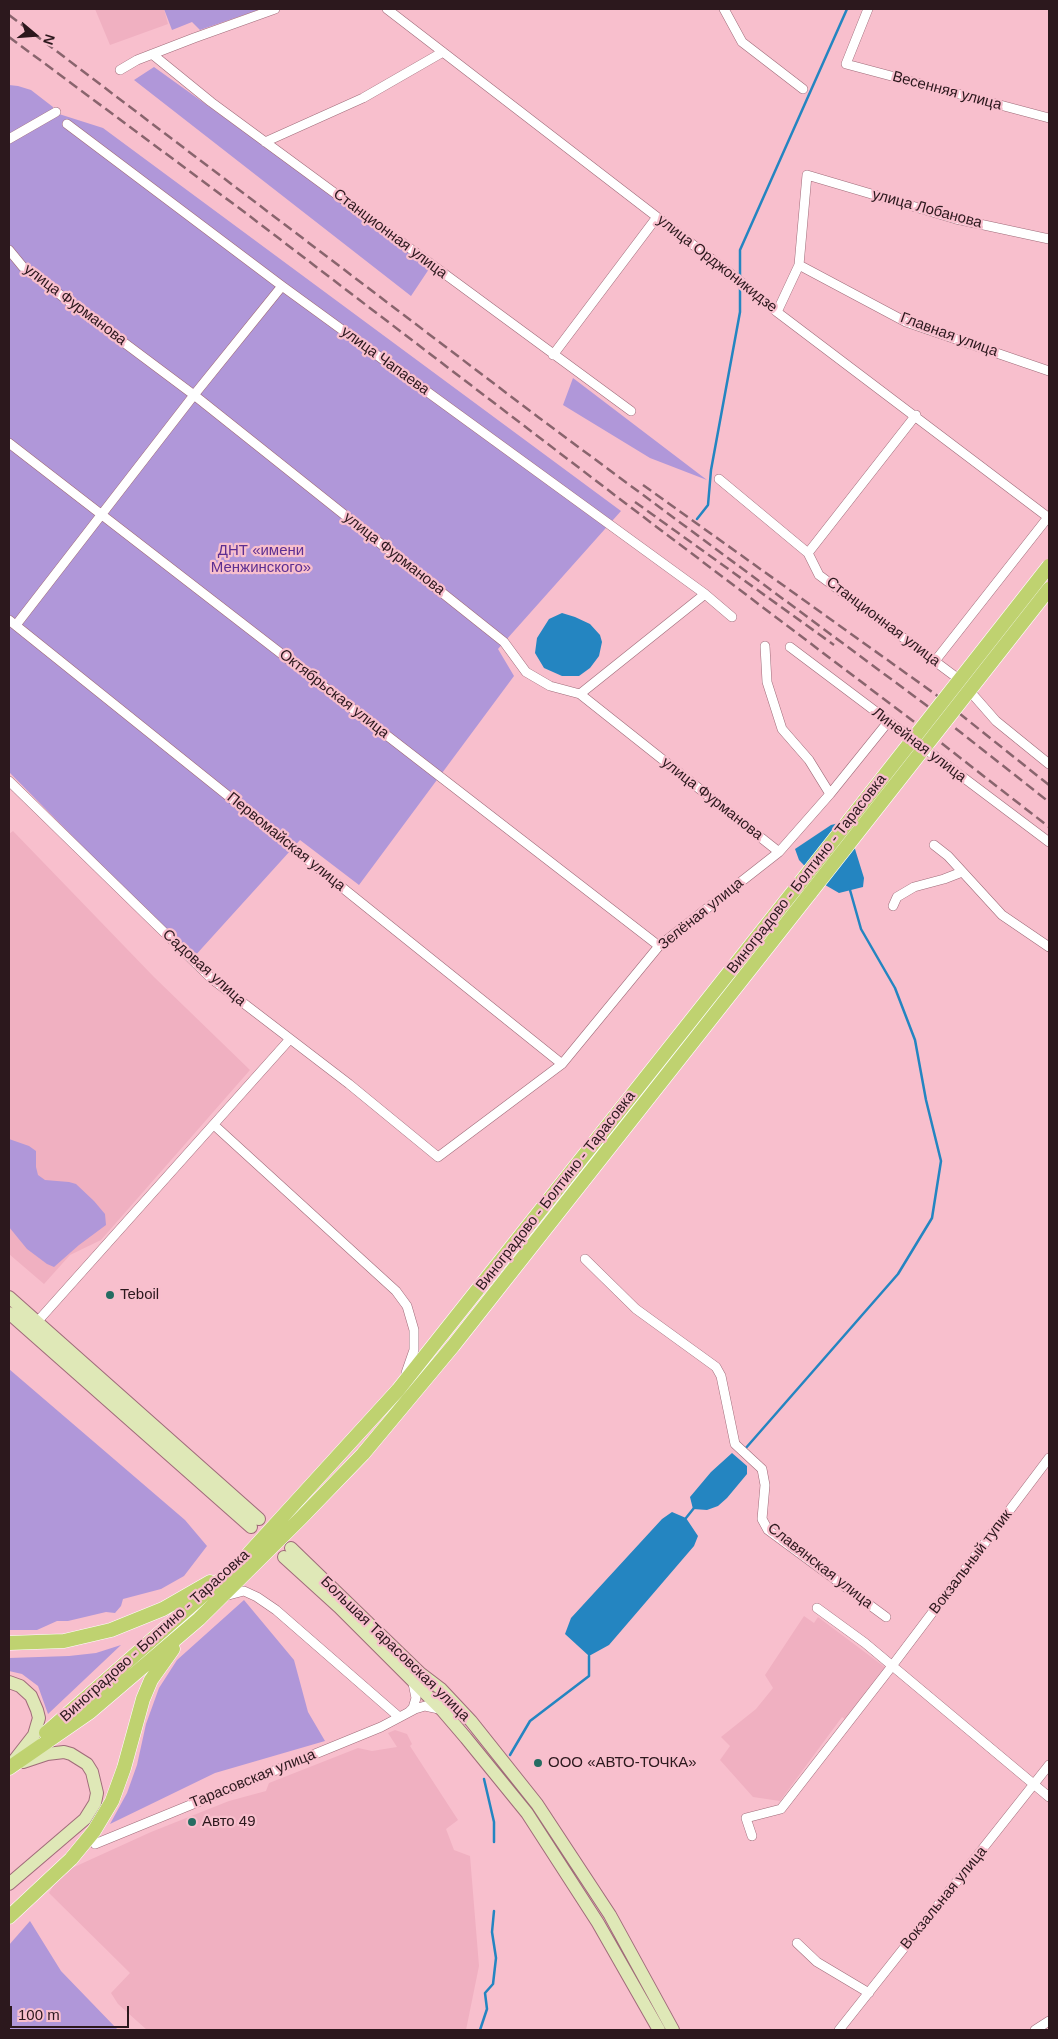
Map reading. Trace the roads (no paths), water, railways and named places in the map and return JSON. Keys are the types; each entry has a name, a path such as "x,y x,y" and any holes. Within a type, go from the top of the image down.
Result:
{"main road":[{"name":"Виноградово - Болтино - Тарасовка","path":"9,1768 242,1561 398,1390 1049,566"},
{"name":"Виноградово - Болтино - Тарасовка","path":"9,1768 90,1712 199,1619 302,1518 363,1454 453,1346 1049,589"},
{"path":"9,1643 64,1641 111,1630 163,1609 242,1561"},
{"path":"9,1917 70,1859 94,1831 112,1801 124,1768 143,1699 151,1680 164,1660 199,1619"}],"street":[{"path":"120,70 152,54 275,9"},
{"name":"улица Орджоникидзе","path":"387,9 777,312 1049,517"},
{"path":"724,9 742,42 803,89"},
{"name":"Весенняя улица","path":"868,9 846,64 1049,118"},
{"path":"265,142 363,98 443,52"},
{"name":"Станционная улица","path":"152,54 210,102 631,411"},
{"path":"9,139 56,112"},
{"name":"улица Чапаева","path":"67,124 282,286 705,594"},
{"name":"улица Лобанова","path":"799,265 807,175 956,219 1049,239"},
{"path":"554,355 657,217"},
{"name":"улица Фурманова","path":"9,250 23,267 194,395 504,642 526,672 550,686 580,694 779,852"},
{"path":"777,312 799,265"},
{"name":"Главная улица","path":"799,265 906,322 1049,371"},
{"path":"12,623 102,515 194,395 282,286"},
{"path":"808,553 916,416"},
{"name":"Октябрьская улица","path":"9,443 659,946"},
{"name":"Станционная улица","path":"719,480 808,553 819,575 960,680 996,721 1049,764"},
{"path":"935,661 1049,517"},
{"path":"580,694 705,594 732,616"},
{"name":"Первомайская улица","path":"12,623 562,1064"},
{"path":"765,646 767,682 782,729 809,760 830,794"},
{"name":"Линейная улица","path":"790,647 1049,842"},
{"name":"Зелёная улица","path":"438,1157 562,1064 659,946 779,852 830,794 888,722"},
{"name":"Садовая улица","path":"9,781 212,979 349,1084 438,1157"},
{"path":"934,845 948,856 1002,915 1049,947"},
{"path":"893,906 897,897 914,887 962,872"},
{"path":"37,1322 290,1039"},
{"path":"214,1125 396,1291 407,1306 414,1330 414,1350 409,1367 398,1390"},
{"name":"Славянская улица","path":"585,1258 636,1309 716,1367 721,1376 735,1444 762,1469 766,1484 762,1519 768,1530 886,1617"},
{"path":"9,1298 37,1322 53,1344"},
{"path":"9,1313 53,1344 255,1523"},
{"name":"Вокзальный тупик","path":"752,1836 746,1818 781,1808 1048,1462"},
{"name":"Большая Тарасовская улица","path":"659,2030 598,1923 527,1813 442,1710 288,1553 441,1689 471,1721 537,1804 610,1915 673,2030"},
{"path":"221,1598 230,1593 244,1591 258,1597 276,1610 399,1717"},
{"path":"817,1608 864,1643 1049,1797"},
{"path":"9,1682 20,1686 31,1696 38,1710 34,1736 9,1768"},
{"path":"409,1712 416,1698 413,1682"},
{"name":"Тарасовская улица","path":"95,1844 245,1784 409,1712 425,1706 442,1710"},
{"path":"9,1768 47,1754 64,1752 87,1764 92,1772 97,1793 95,1803 85,1819 9,1884"},
{"name":"Вокзальная улица","path":"839,2030 1049,1765"},
{"path":"798,1944 817,1962 869,1993"},
{"path":"1035,2030 1049,2021"}],"water":[{"path":"562,613 590,624 600,635 602,642 599,656 590,668 579,676 562,676 544,668 535,653 537,638 549,619"},
{"path":"839,823 855,849 864,878 863,887 839,893 820,882 799,860 795,849 831,825"},
{"path":"732,1453 747,1466 747,1474 718,1506 707,1510 693,1509 690,1497 711,1472"},
{"path":"672,1512 686,1518 698,1536 694,1546 609,1645 589,1656 565,1634 571,1618 662,1519"}],"waterway":[{"path":"740,277 740,250 847,9"},
{"path":"697,519 708,505 711,470 740,312 740,285"},
{"path":"745,1449 898,1274 932,1218 941,1161 926,1100 915,1040 895,988 861,929 850,890"},
{"path":"686,1518 694,1508"},
{"path":"510,1755 530,1721 589,1676 589,1656"},
{"path":"484,1779 494,1822 494,1842"},
{"path":"480,2030 487,2009 485,1993 493,1984 496,1958 492,1932 494,1911"}],"railway":[{"path":"9,15 538,417 926,705 1049,802"},
{"path":"9,37 247,214 913,721 1049,827"},
{"path":"643,485 935,694 1049,785"},
{"path":"635,502 834,645"}],"place":[{"name":"Teboil","path":"110,1295"},
{"name":"ООО «АВТО-ТОЧКА»","path":"538,1763"},
{"name":"Авто 49","path":"192,1822"}],"park label":[{"name":"ДНТ «имени Менжинского»","path":"261,560"}]}
